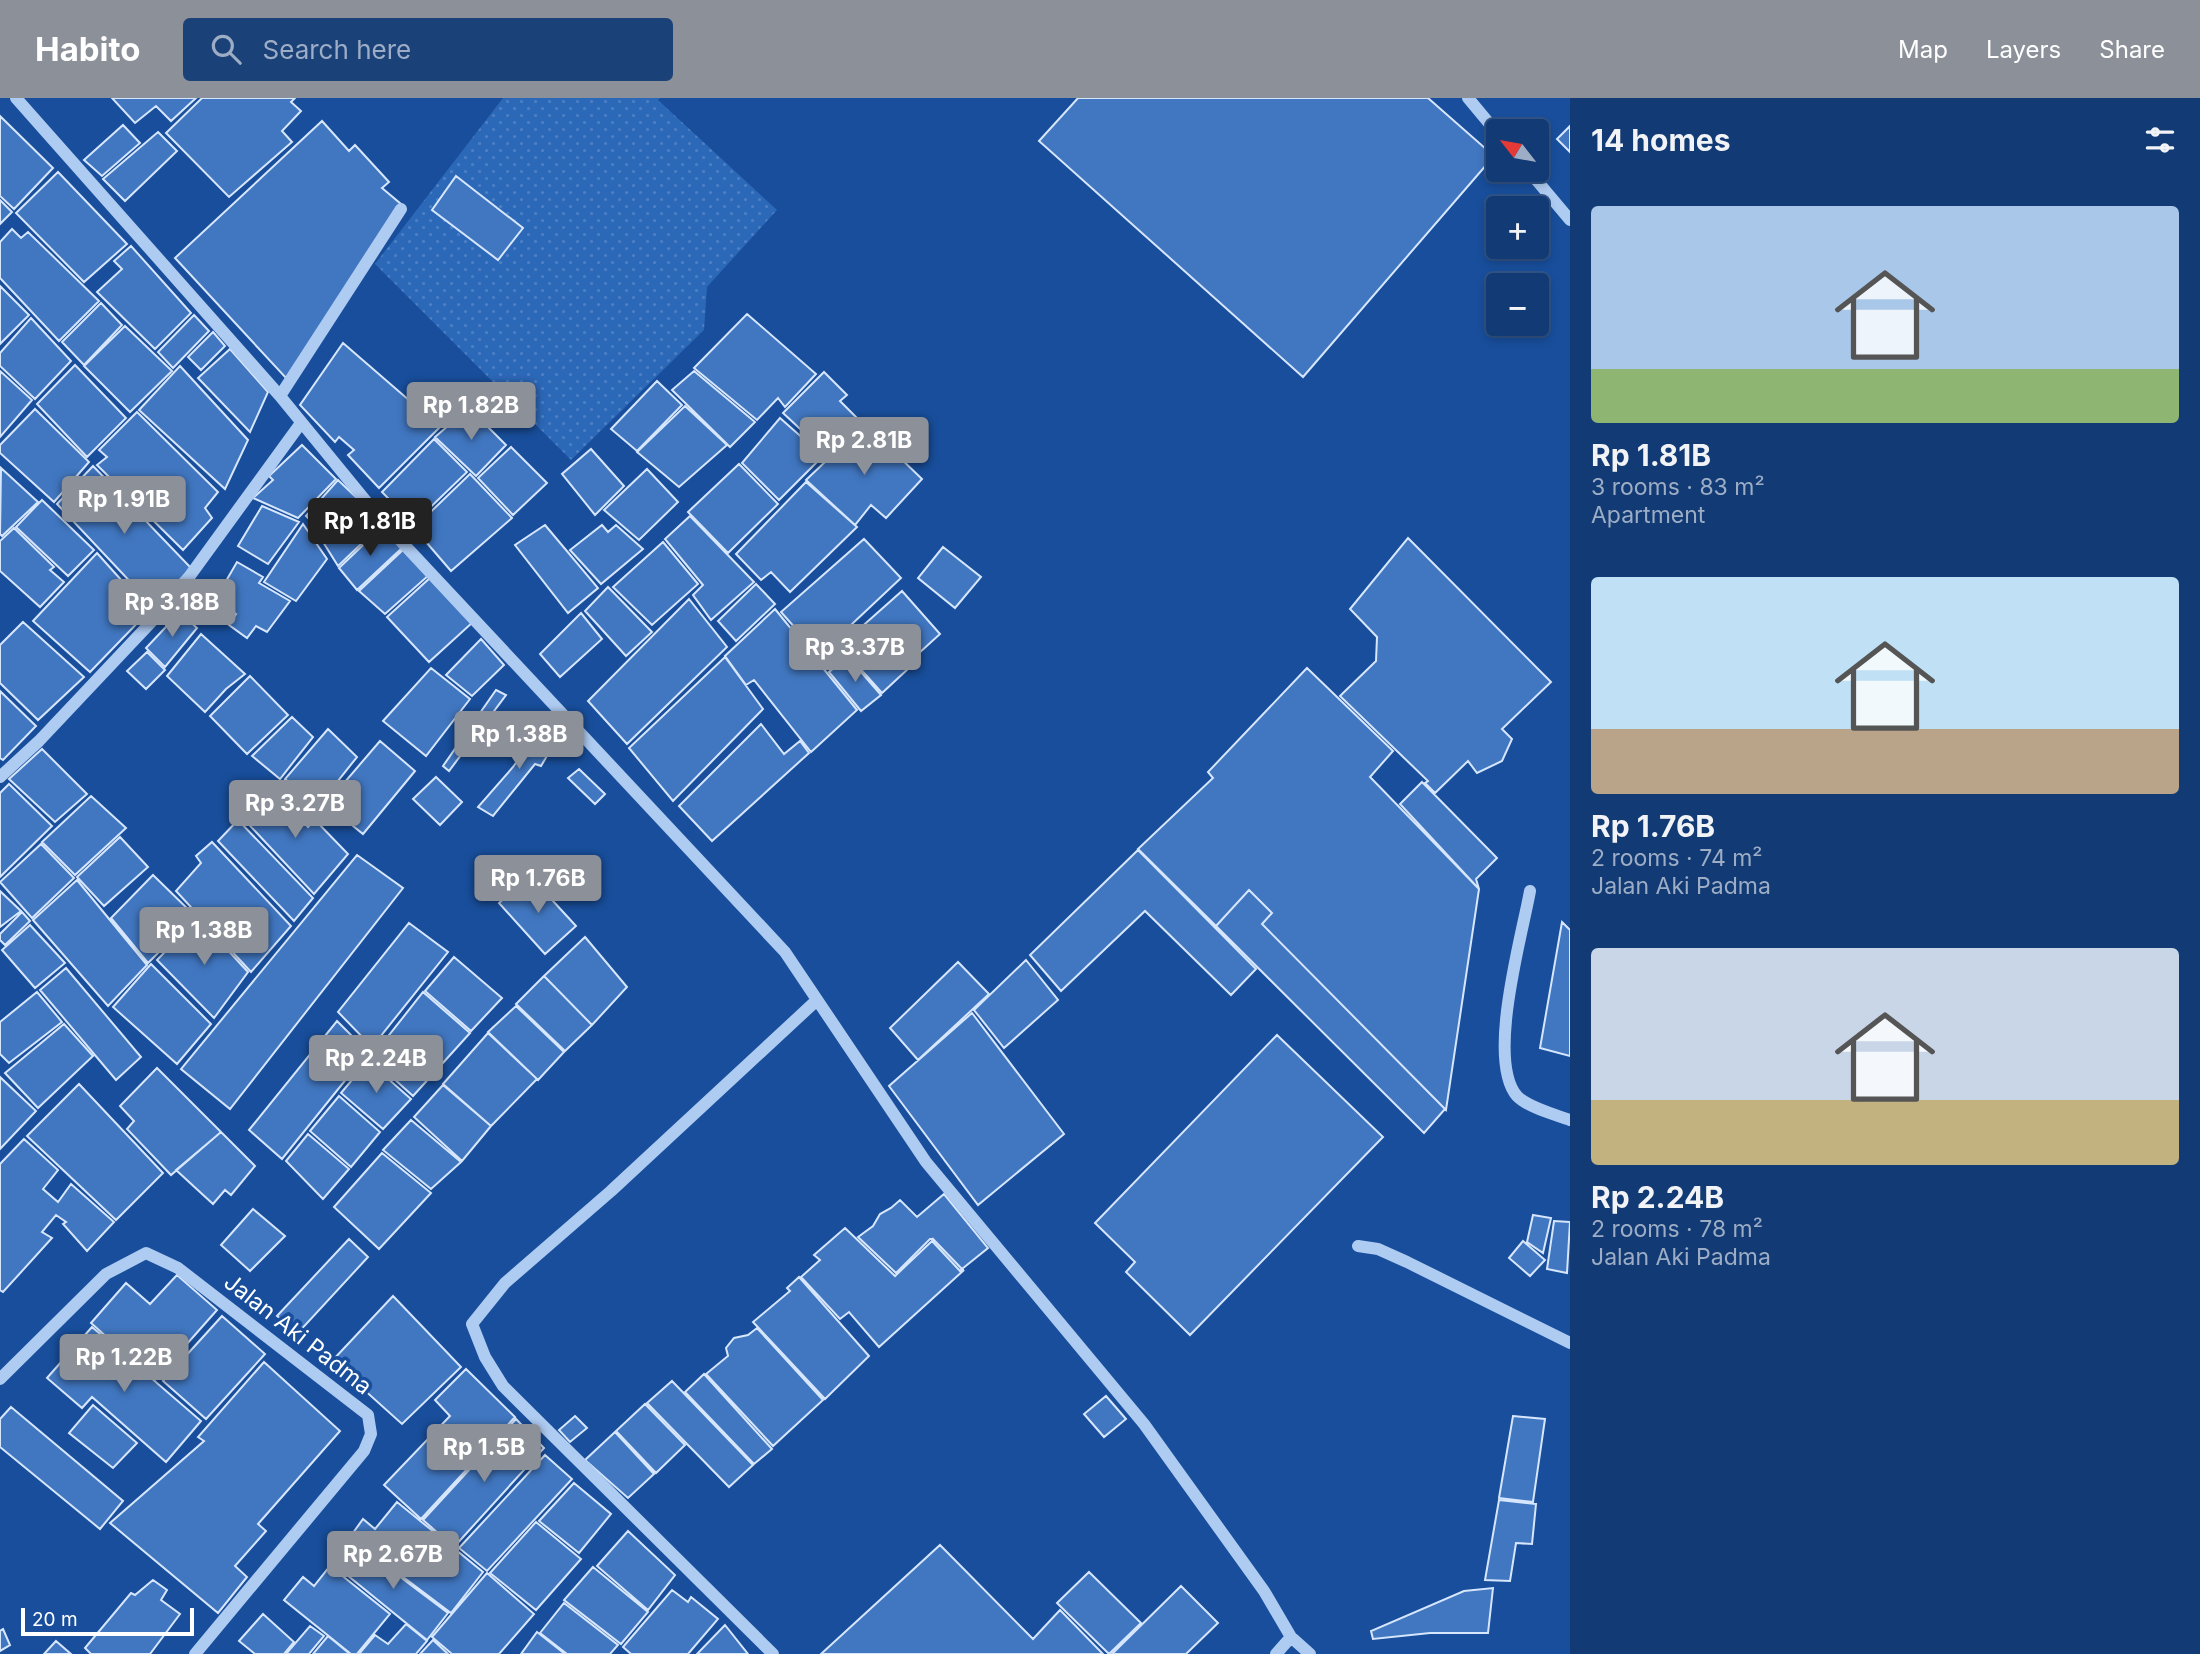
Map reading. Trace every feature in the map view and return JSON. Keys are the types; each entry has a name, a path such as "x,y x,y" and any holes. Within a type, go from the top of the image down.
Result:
{"street":[{"path":"16,98 36,117 280,396 383,522 785,952 926,1162 1144,1424 1264,1591 1291,1637 1310,1654"},
{"path":"1468,98 1486,120"},
{"path":"1538,182 1570,220"},
{"path":"280,396 401,209"},
{"path":"0,777 39,741 173,599 301,424"},
{"path":"1530,891 1503,1031 1506,1071 1517,1096 1536,1108 1570,1120"},
{"path":"773,1654 503,1386 485,1357 472,1324 505,1283 611,1191 817,1000"},
{"path":"1358,1246 1378,1249 1407,1262 1570,1343"},
{"name":"Jalan Aki Padma","path":"0,1379 106,1274 146,1253 178,1268 368,1415 371,1434 364,1451 195,1654"},
{"path":"1276,1654 1291,1637"}],"shaded area":[{"path":"503,98 660,98 658,100 777,210 707,287 704,330 571,460 375,264"}],"building":[{"path":"112,98 196,98 171,121 156,106 135,123"},
{"path":"202,98 295,98 291,102 301,111 282,131 292,142 229,197 166,133"},
{"path":"1078,98 1428,98 1486,149 1486,165 1303,377 1039,141"},
{"path":"0,116 53,168 14,209 0,196"},
{"path":"322,121 349,151 355,145 389,182 382,188 401,204 286,378 175,258"},
{"path":"123,125 140,143 102,176 84,160"},
{"path":"1570,126 1570,152 1557,139"},
{"path":"158,132 177,151 125,201 103,179"},
{"path":"58,172 127,244 84,282 16,213"},
{"path":"456,176 523,228 498,260 432,210"},
{"path":"0,200 12,212 0,224"},
{"path":"12,229 21,238 28,232 99,301 59,341 0,278 0,242"},
{"path":"131,246 191,313 155,349 97,292 122,269 114,261"},
{"path":"0,286 29,315 0,344"},
{"path":"101,303 122,325 84,365 62,342"},
{"path":"747,314 816,374 785,407 778,398 757,420 694,368"},
{"path":"194,315 209,331 173,368 158,352"},
{"path":"31,318 71,361 35,399 0,366 0,353"},
{"path":"125,326 172,371 130,412 84,366"},
{"path":"213,332 225,346 201,370 188,357"},
{"path":"343,343 440,427 379,488 348,455 354,450 339,437 335,442 300,405"},
{"path":"230,349 268,392 250,432 198,378"},
{"path":"75,365 126,418 87,457 37,404"},
{"path":"180,366 248,440 225,489 139,410"},
{"path":"0,371 32,400 0,437"},
{"path":"694,371 755,422 730,447 672,390"},
{"path":"824,372 847,395 840,401 859,420 826,453 783,413"},
{"path":"657,381 682,405 637,451 611,429"},
{"path":"685,406 727,445 679,487 637,452"},
{"path":"469,408 506,445 476,476 435,437"},
{"path":"35,409 89,462 54,502 0,453 0,445"},
{"path":"137,412 218,492 205,508 212,518 183,550 97,465 107,457 99,450"},
{"path":"780,418 823,456 779,500 742,463"},
{"path":"865,424 922,479 886,518 871,505 855,525 806,480"},
{"path":"434,439 467,472 413,524 382,492"},
{"path":"302,445 336,479 298,518 253,498 273,480 269,476"},
{"path":"511,447 547,483 513,515 478,478"},
{"path":"591,449 624,486 595,515 562,474"},
{"path":"739,464 778,504 728,553 688,512"},
{"path":"93,466 191,568 154,607 57,504"},
{"path":"1,468 38,502 2,536 0,534"},
{"path":"647,469 678,502 639,540 604,510"},
{"path":"470,474 512,518 451,571 414,528"},
{"path":"338,480 360,501 323,533 306,516"},
{"path":"806,482 857,527 790,592 771,572 761,580 736,554"},
{"path":"42,500 94,550 68,576 16,527"},
{"path":"365,503 382,524 338,566 323,542"},
{"path":"262,506 299,522 268,564 238,546"},
{"path":"690,516 754,582 711,620 693,595 703,585 665,539"},
{"path":"303,524 327,559 296,601 264,582"},
{"path":"545,525 598,588 568,613 515,545"},
{"path":"602,525 608,532 616,525 643,549 601,584 570,550"},
{"path":"382,527 402,548 357,590 339,568"},
{"path":"14,528 54,567 50,570 64,582 40,607 0,571 0,541"},
{"path":"1408,538 1551,682 1502,729 1512,739 1502,761 1477,773 1468,761 1435,793 1425,783 1428,781 1340,696 1376,661 1377,637 1350,609"},
{"path":"864,539 901,578 819,655 781,612"},
{"path":"663,542 698,584 652,625 613,587"},
{"path":"943,547 981,577 955,608 918,578"},
{"path":"405,548 429,575 385,614 359,591"},
{"path":"97,553 149,611 90,672 33,621"},
{"path":"237,562 263,577 259,583 290,601 267,632 256,626 247,638 229,625 236,614 215,600"},
{"path":"431,577 473,622 429,662 387,617"},
{"path":"756,584 775,604 736,641 718,621"},
{"path":"608,587 652,632 626,656 585,611"},
{"path":"902,591 940,634 907,664 909,668 882,693 840,646"},
{"path":"689,599 727,647 627,744 588,701"},
{"path":"775,609 857,710 811,752 754,680 746,685 725,656"},
{"path":"180,612 197,628 165,667 146,648"},
{"path":"581,613 602,639 560,677 540,654"},
{"path":"23,622 84,677 38,720 0,683 0,645"},
{"path":"201,634 245,674 226,689 205,712 167,676"},
{"path":"481,639 504,665 472,696 446,675"},
{"path":"147,652 165,670 146,689 127,671"},
{"path":"725,657 763,709 673,801 629,748"},
{"path":"848,657 881,695 861,711 829,672"},
{"path":"431,668 470,699 426,756 383,721"},
{"path":"1307,668 1393,751 1370,777 1479,889 1446,1110 1262,924 1272,913 1249,890 1216,926 1138,849 1213,778 1208,772"},
{"path":"250,676 288,715 247,754 210,716"},
{"path":"496,690 506,695 449,771 443,766"},
{"path":"0,691 36,726 3,760 0,758"},
{"path":"292,717 313,737 280,779 252,756"},
{"path":"761,724 784,754 800,741 809,753 712,841 679,806"},
{"path":"541,728 557,739 541,766 535,764 493,816 478,807 513,767"},
{"path":"328,729 357,757 318,806 285,779"},
{"path":"380,741 415,771 363,834 326,804"},
{"path":"42,749 87,794 55,822 9,779"},
{"path":"579,769 605,794 595,804 568,778"},
{"path":"436,777 462,802 440,825 413,799"},
{"path":"1422,782 1497,858 1476,879 1479,889 1400,804"},
{"path":"9,784 52,826 0,877 0,793"},
{"path":"272,787 308,827 315,820 348,854 314,894 239,814"},
{"path":"91,796 126,828 75,875 42,842"},
{"path":"238,820 313,898 294,921 218,841"},
{"path":"120,837 148,867 104,906 77,877"},
{"path":"212,842 291,926 251,972 176,891 201,863 196,856"},
{"path":"41,844 74,878 32,918 0,882"},
{"path":"1138,850 1256,969 1231,995 1145,911 1061,991 1030,955"},
{"path":"357,855 403,888 230,1109 181,1069"},
{"path":"153,875 195,916 148,963 111,918"},
{"path":"530,876 576,926 545,954 499,903"},
{"path":"77,880 147,965 108,1006 33,920"},
{"path":"1249,890 1272,913 1262,924 1445,1109 1424,1133 1216,926"},
{"path":"0,891 21,911 0,927"},
{"path":"22,912 30,921 5,945 0,940 0,934"},
{"path":"198,918 248,972 214,1018 157,960"},
{"path":"1562,922 1570,930 1570,1056 1540,1048"},
{"path":"409,923 448,952 372,1047 338,1012"},
{"path":"30,925 65,963 35,988 2,950"},
{"path":"585,937 627,987 592,1025 544,976"},
{"path":"454,957 502,998 471,1031 425,991"},
{"path":"1026,960 1058,1000 1004,1048 974,1010"},
{"path":"958,962 989,994 918,1060 890,1028"},
{"path":"151,964 211,1024 177,1064 113,1007"},
{"path":"66,968 141,1057 116,1080 40,990"},
{"path":"544,976 592,1025 565,1051 516,1004"},
{"path":"37,992 62,1022 9,1063 0,1054 0,1022"},
{"path":"423,992 470,1033 413,1096 371,1058"},
{"path":"516,1006 564,1052 538,1080 488,1032"},
{"path":"972,1013 1064,1134 978,1205 889,1086"},
{"path":"337,1021 368,1052 282,1159 249,1130"},
{"path":"64,1024 93,1056 38,1108 5,1073"},
{"path":"488,1033 537,1079 491,1126 443,1084"},
{"path":"1277,1035 1383,1137 1190,1335 1126,1272 1135,1262 1095,1223"},
{"path":"368,1061 411,1099 383,1129 341,1093"},
{"path":"157,1068 221,1132 171,1175 127,1129 134,1121 120,1106"},
{"path":"0,1077 36,1111 0,1149"},
{"path":"79,1084 163,1173 116,1220 27,1136"},
{"path":"443,1085 491,1126 462,1161 414,1117"},
{"path":"339,1096 380,1132 351,1167 310,1131"},
{"path":"411,1120 461,1162 431,1189 383,1150"},
{"path":"221,1132 255,1166 231,1195 225,1190 213,1204 176,1170"},
{"path":"308,1134 349,1169 323,1199 286,1161"},
{"path":"24,1139 58,1170 43,1189 58,1202 71,1184 114,1222 87,1251 63,1224 66,1222 56,1215 42,1232 52,1238 3,1292 0,1290 0,1164"},
{"path":"382,1153 431,1193 379,1249 334,1207"},
{"path":"944,1194 988,1248 962,1269 930,1239 896,1273 858,1237 873,1226 880,1214 900,1200 917,1217"},
{"path":"253,1209 285,1236 250,1271 221,1245"},
{"path":"1533,1215 1551,1218 1543,1253 1527,1242"},
{"path":"1554,1221 1570,1222 1567,1273 1547,1269"},
{"path":"845,1228 895,1276 932,1241 960,1271 964,1270 879,1347 849,1312 840,1319 801,1277 820,1260 814,1255"},
{"path":"349,1239 368,1257 298,1333 277,1316"},
{"path":"933,1239 962,1269 960,1271 932,1241"},
{"path":"1523,1241 1545,1260 1530,1276 1509,1258"},
{"path":"177,1275 217,1310 155,1380 91,1323 126,1283 150,1304"},
{"path":"799,1277 869,1356 825,1399 753,1322 790,1291 787,1288"},
{"path":"393,1296 461,1367 402,1424 332,1361"},
{"path":"222,1316 265,1354 206,1419 163,1381"},
{"path":"92,1327 201,1421 166,1462 92,1397 82,1408 47,1378"},
{"path":"757,1328 823,1400 773,1446 706,1374 728,1356 726,1348 734,1338 748,1335"},
{"path":"264,1362 340,1431 258,1524 266,1531 235,1566 247,1577 218,1613 110,1523 204,1441 198,1437"},
{"path":"466,1369 515,1417 421,1519 384,1485 450,1416 435,1400"},
{"path":"704,1374 772,1449 754,1464 685,1392"},
{"path":"672,1381 753,1465 729,1487 647,1403"},
{"path":"1106,1396 1126,1419 1104,1437 1084,1414"},
{"path":"645,1404 685,1445 656,1473 616,1431"},
{"path":"93,1405 137,1443 113,1468 69,1433"},
{"path":"11,1407 123,1501 100,1529 0,1447 0,1419"},
{"path":"575,1416 587,1428 570,1442 559,1430"},
{"path":"1513,1416 1545,1419 1533,1502 1499,1498"},
{"path":"516,1419 544,1448 454,1547 423,1520"},
{"path":"615,1432 654,1474 628,1498 585,1460"},
{"path":"545,1455 572,1479 487,1571 459,1548"},
{"path":"574,1483 611,1514 579,1553 539,1521"},
{"path":"1499,1500 1536,1504 1532,1544 1516,1543 1510,1581 1485,1580"},
{"path":"397,1502 483,1572 451,1613 350,1537 363,1519 375,1529"},
{"path":"536,1522 581,1559 536,1610 490,1573"},
{"path":"628,1531 675,1575 648,1610 597,1566"},
{"path":"355,1543 448,1613 427,1640 336,1566"},
{"path":"940,1545 1033,1639 1060,1610 1103,1654 821,1654"},
{"path":"330,1566 390,1614 357,1654 351,1654 284,1600 303,1577 314,1586"},
{"path":"593,1567 648,1612 621,1644 564,1600"},
{"path":"1089,1572 1141,1623 1109,1654 1057,1603"},
{"path":"487,1573 534,1614 499,1654 452,1654 432,1637"},
{"path":"153,1580 167,1590 161,1600 180,1614 150,1654 91,1654 85,1648 131,1593 135,1595"},
{"path":"1181,1586 1218,1623 1186,1654 1112,1654"},
{"path":"1493,1588 1488,1633 1430,1633 1373,1639 1371,1631 1464,1591"},
{"path":"672,1590 688,1602 691,1597 718,1619 688,1654 631,1654 623,1647"},
{"path":"564,1603 618,1645 610,1654 567,1654 540,1633"},
{"path":"263,1614 294,1642 284,1654 255,1654 239,1641"},
{"path":"406,1624 427,1641 416,1654 359,1654 375,1635 388,1644"},
{"path":"725,1625 748,1654 697,1654"},
{"path":"310,1626 324,1636 309,1654 286,1654"},
{"path":"3,1629 10,1645 0,1651 0,1631"},
{"path":"537,1632 565,1654 521,1654"},
{"path":"328,1636 350,1654 313,1654"},
{"path":"433,1640 448,1654 420,1654"},
{"path":"56,1641 71,1654 44,1654"}]}
